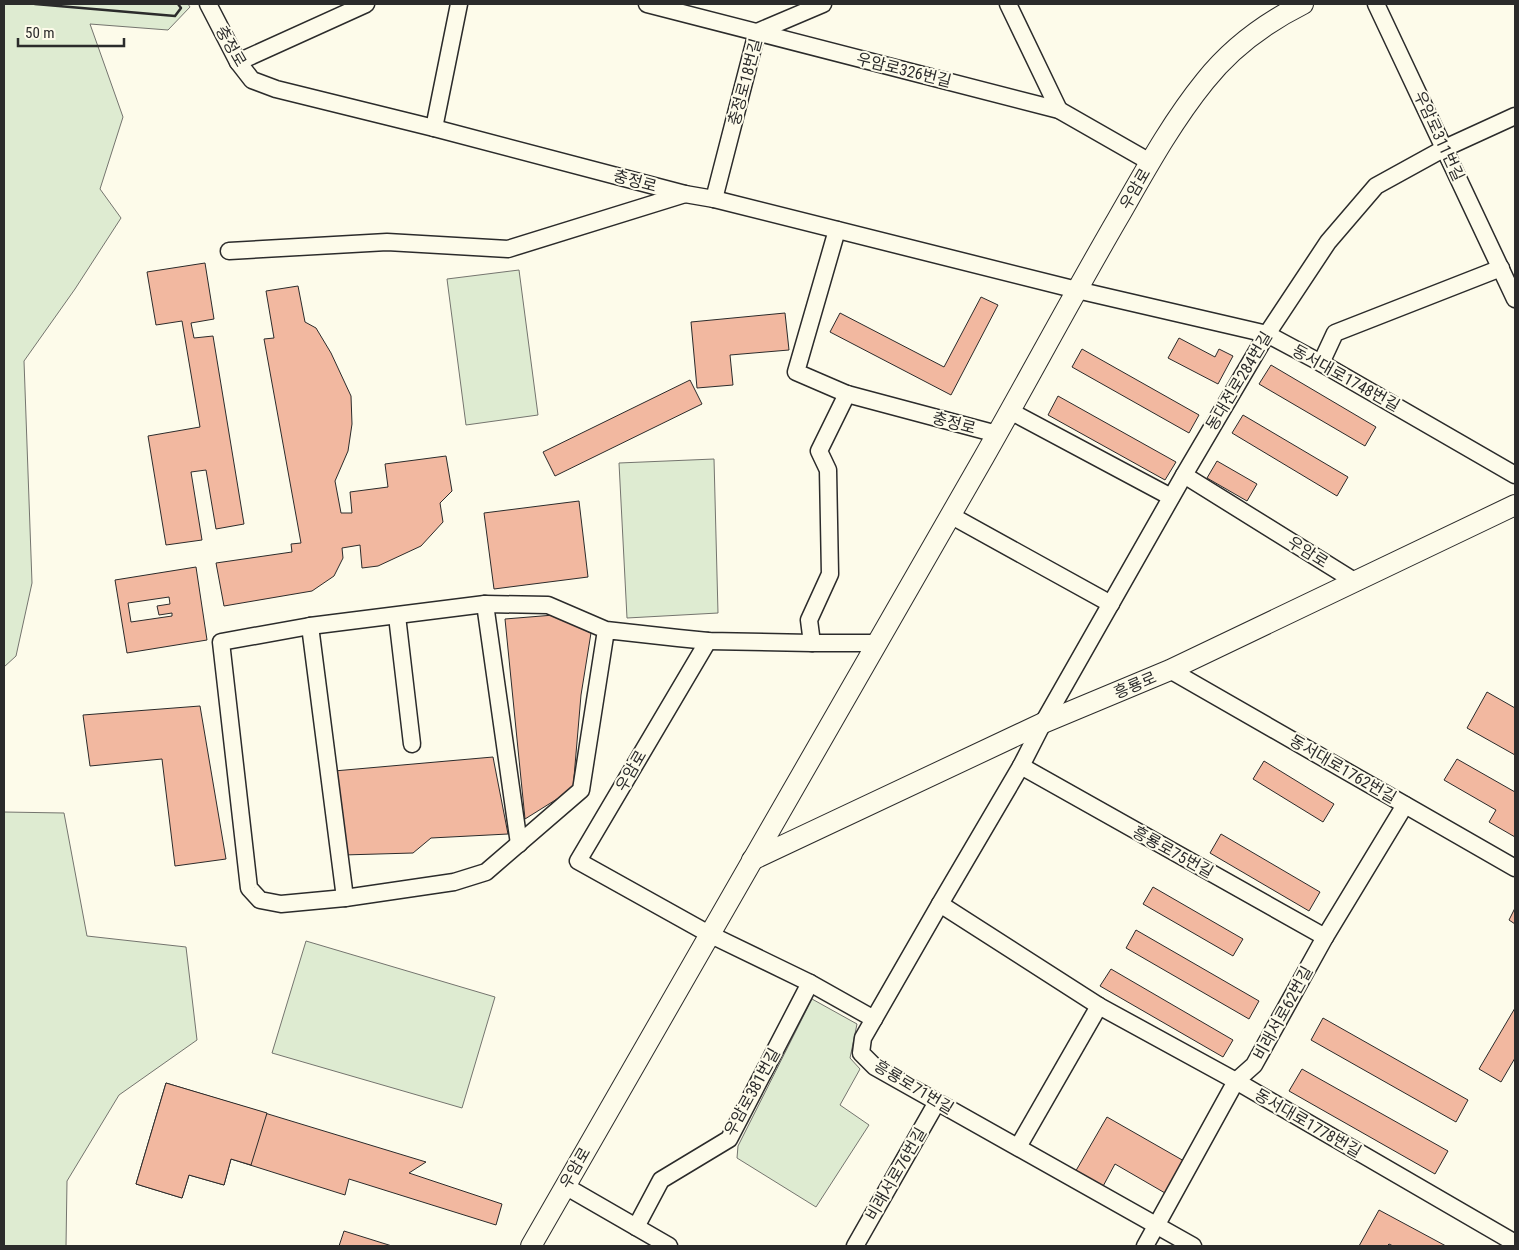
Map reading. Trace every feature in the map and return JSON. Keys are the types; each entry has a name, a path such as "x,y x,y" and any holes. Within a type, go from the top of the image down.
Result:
{"main road":[{"name":"우암로","path":"530,1246 997,434 1076,290 1150,162 1205,80 1236,47 1274,18 1303,4"},
{"name":"흥룡로","path":"752,860 1043,723 1170,670 1515,505"}],"street":[{"name":"충정로","path":"208,4 238,62 252,80 276,89 434,128 685,194 714,199 1076,290"},
{"path":"238,62 366,4"},
{"path":"434,128 459,4"},
{"name":"우암로326번길","path":"647,4 1059,110 1150,162"},
{"name":"충정로18번길","path":"714,199 757,32 823,4"},
{"path":"1008,4 1059,110"},
{"name":"우암로311번길","path":"1376,4 1515,299"},
{"name":"동대전로284번길","path":"1043,723 1184,475 1267,334 1328,242 1376,186 1445,148 1515,116"},
{"path":"229,251 386,242 508,249 685,194"},
{"name":"충정로","path":"837,230 796,372 847,394 997,434"},
{"path":"1321,363 1335,333 1501,268"},
{"name":"동서대로1748번길","path":"1076,290 1267,334 1515,475"},
{"path":"812,643 810,620 830,574 828,470 819,451 847,394"},
{"path":"1010,411 1172,497"},
{"name":"우암로","path":"1184,475 1356,582"},
{"path":"950,515 1112,604"},
{"path":"606,630 581,790 486,872 454,882 346,898 281,904 260,900 250,888 221,642 310,626 485,604 548,605 606,630 708,640 877,643"},
{"path":"485,604 519,844"},
{"path":"398,616 412,744"},
{"path":"310,626 346,898"},
{"name":"우암로","path":"708,640 578,861 709,934 810,983 874,1019"},
{"name":"동서대로1762번길","path":"1170,670 1515,868"},
{"name":"흥룡로71번길","path":"1043,723 1022,766 863,1038 861,1053 875,1067 1193,1246"},
{"name":"흥룡로75번길","path":"1022,766 1326,938"},
{"name":"비래서로62번길","path":"1145,1246 1236,1082 1254,1065 1326,938 1405,805"},
{"name":"동서대로1778번길","path":"940,904 1100,1006 1515,1243"},
{"name":"우암로381번길","path":"636,1227 661,1180 729,1139 810,983"},
{"path":"1018,1147 1100,1006"},
{"name":"비래서로76번길","path":"855,1246 937,1102"},
{"path":"565,1186 669,1246"}],"green space":[{"path":"4,4 188,4 190,7 168,30 90,24 123,117 100,189 121,218 75,289 24,361 32,583 16,656 4,667"},
{"path":"519,270 538,415 466,425 447,279"},
{"path":"714,459 718,613 627,618 619,463"},
{"path":"4,812 64,813 87,936 186,947 197,1040 119,1095 67,1181 66,1246 4,1246"},
{"path":"306,941 495,997 462,1108 272,1053"},
{"path":"812,999 857,1024 850,1058 860,1069 840,1105 869,1125 816,1207 737,1158 738,1146"}],"building":[{"path":"205,263 214,319 191,323 194,338 213,336 244,524 216,529 206,470 191,472 202,540 166,545 148,436 200,427 182,321 156,325 147,272"},
{"path":"298,286 305,322 316,328 331,353 351,396 352,424 348,451 335,481 341,513 352,513 350,492 388,487 385,464 446,456 452,491 440,503 443,522 421,546 378,566 362,568 360,545 342,548 343,558 334,576 312,591 224,606 216,563 292,552 291,544 301,543 264,339 274,338 266,291"},
{"path":"981,297 998,305 951,395 830,332 840,313 944,367"},
{"path":"785,313 789,350 730,355 733,385 697,388 691,322"},
{"path":"1179,338 1215,357 1219,349 1233,356 1218,384 1168,358"},
{"path":"1082,349 1199,415 1189,433 1072,367"},
{"path":"1271,365 1376,427 1365,446 1259,384"},
{"path":"690,380 702,404 555,476 543,452"},
{"path":"1058,396 1176,462 1165,480 1048,415"},
{"path":"1243,415 1348,477 1337,496 1232,433"},
{"path":"1217,461 1257,484 1247,501 1207,478"},
{"path":"579,501 588,577 494,589 484,513"},
{"path":"196,567 207,640 127,653 115,580","holes":["169,597 170,604 157,606 159,615 172,613 172,616 131,622 128,603"]},
{"path":"554,615 591,633 581,695 573,789 525,819 505,619"},
{"path":"1487,692 1515,708 1515,755 1467,728"},
{"path":"200,706 226,859 175,866 162,759 90,766 83,715"},
{"path":"493,757 508,834 431,838 413,853 343,855 334,771"},
{"path":"1457,759 1515,792 1515,837 1489,822 1496,810 1444,780"},
{"path":"1264,761 1334,804 1323,822 1253,779"},
{"path":"1221,834 1320,892 1309,911 1210,853"},
{"path":"1153,887 1243,939 1233,956 1143,904"},
{"path":"1515,908 1515,924 1509,920"},
{"path":"1136,930 1259,1001 1249,1019 1126,948"},
{"path":"1111,969 1233,1040 1223,1057 1100,986"},
{"path":"1515,1008 1515,1058 1501,1082 1479,1069"},
{"path":"1323,1018 1468,1100 1456,1122 1311,1040"},
{"path":"1302,1069 1448,1151 1435,1174 1289,1091"},
{"path":"166,1083 426,1162 409,1173 502,1204 496,1225 349,1179 345,1195 231,1159 224,1185 189,1175 182,1198 136,1184"},
{"path":"166,1083 267,1113 251,1165 231,1159 224,1185 189,1175 182,1198 136,1184"},
{"path":"1107,1117 1184,1161 1165,1193 1115,1164 1101,1190 1074,1174"},
{"path":"1379,1210 1446,1246 1393,1246 1389,1244 1387,1246 1359,1246"},
{"path":"344,1231 392,1246 339,1246"}],"wall":[{"path":"35,4 175,16 181,8 178,4"}]}
